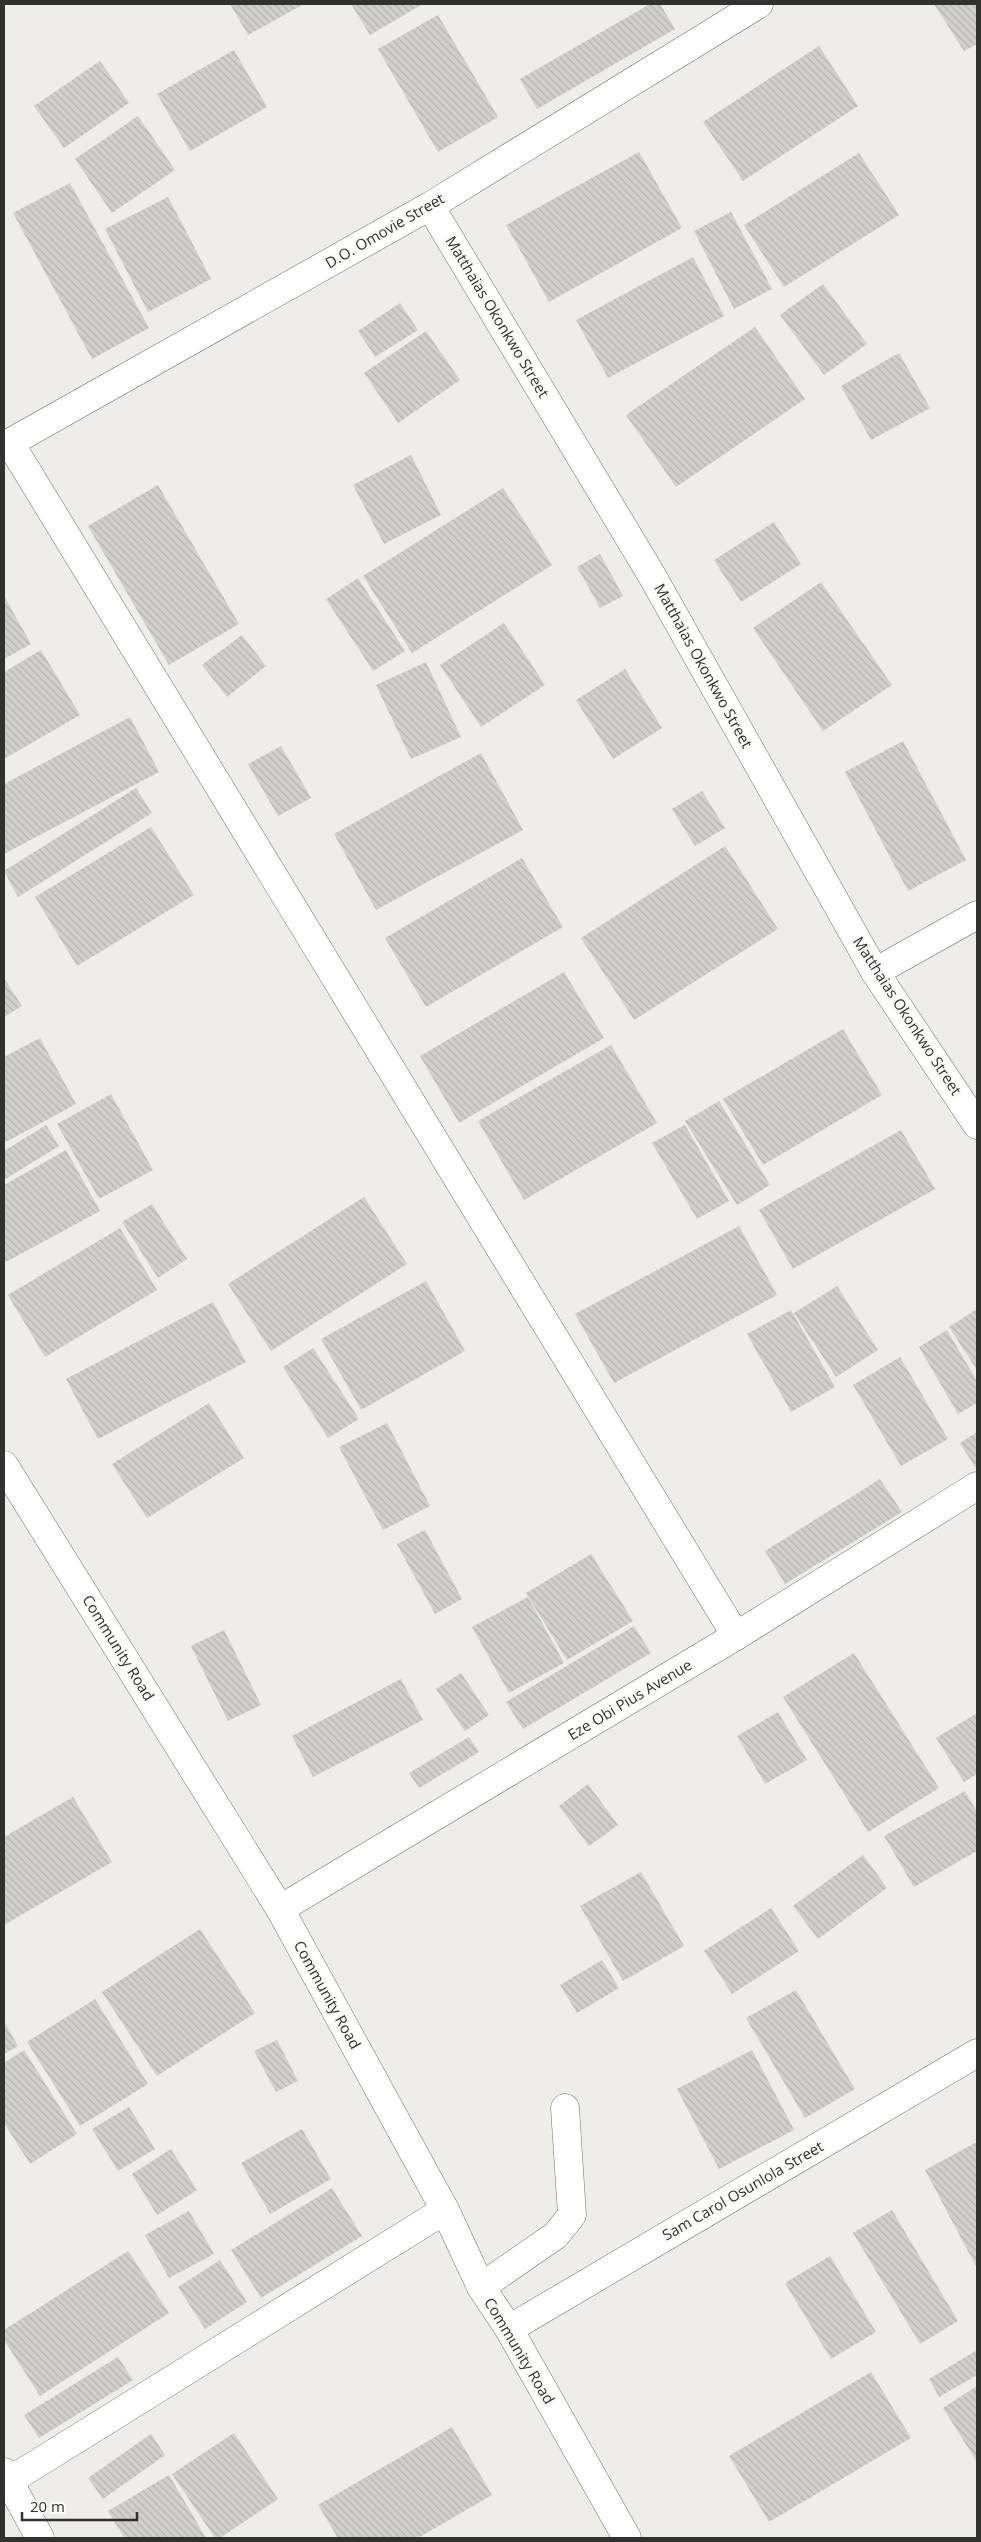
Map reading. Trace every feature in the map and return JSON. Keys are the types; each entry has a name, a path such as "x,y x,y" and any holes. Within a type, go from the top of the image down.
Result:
{"street":[{"name":"D.O. Omovie Street","path":"7,444 430,206 759,4"},
{"name":"Matthaias Okonkwo Street","path":"430,206 651,574 875,972 977,1125"},
{"path":"7,444 736,1636"},
{"path":"875,972 977,915"},
{"name":"Community Road","path":"4,1464 280,1909 445,2210 481,2287 509,2329 627,2538"},
{"name":"Eze Obi Pius Avenue","path":"280,1909 736,1636 977,1486"},
{"name":"Sam Carol Osunlola Street","path":"509,2329 977,2053"},
{"path":"481,2287 556,2235 572,2215 565,2108"},
{"path":"40,2538 6,2476 445,2210"}],"building":[{"path":"230,4 304,4 248,35"},
{"path":"351,4 423,4 370,35"},
{"path":"650,4 660,4 675,29 537,109 520,79"},
{"path":"934,4 977,4 977,44 964,51"},
{"path":"438,15 498,117 438,152 378,49"},
{"path":"819,46 858,106 743,181 703,122"},
{"path":"234,50 267,107 190,151 157,94"},
{"path":"100,61 129,103 64,148 34,106"},
{"path":"138,116 175,170 112,213 75,159"},
{"path":"639,152 682,228 549,302 506,225"},
{"path":"859,153 899,215 784,287 744,225"},
{"path":"70,183 149,328 92,359 13,213"},
{"path":"168,197 211,279 148,312 105,229"},
{"path":"731,212 772,289 734,309 694,231"},
{"path":"693,257 724,316 608,378 576,320"},
{"path":"823,284 867,344 824,375 780,315"},
{"path":"400,303 418,330 375,357 358,331"},
{"path":"755,327 805,399 676,487 626,415"},
{"path":"426,331 460,380 398,423 364,373"},
{"path":"899,353 930,408 871,440 841,386"},
{"path":"411,455 441,515 384,544 353,485"},
{"path":"158,485 239,624 169,665 88,526"},
{"path":"503,488 552,565 412,653 363,576"},
{"path":"774,522 801,564 741,602 714,560"},
{"path":"600,554 623,596 600,608 577,567"},
{"path":"358,578 405,651 373,671 326,599"},
{"path":"821,582 892,685 823,731 753,628"},
{"path":"4,596 31,644 4,659"},
{"path":"504,623 545,685 481,727 440,665"},
{"path":"242,635 266,666 227,697 202,665"},
{"path":"41,650 80,715 4,759 4,672"},
{"path":"426,662 461,737 411,759 376,685"},
{"path":"625,669 662,728 613,759 576,700"},
{"path":"130,717 159,772 4,854 4,784"},
{"path":"903,741 966,860 908,891 845,772"},
{"path":"281,746 311,798 278,816 248,764"},
{"path":"481,753 523,830 376,910 334,834"},
{"path":"136,788 152,813 18,897 4,871"},
{"path":"702,791 725,828 695,846 672,809"},
{"path":"151,827 194,895 77,966 35,897"},
{"path":"725,846 778,929 634,1020 581,938"},
{"path":"522,858 563,927 426,1007 385,938"},
{"path":"564,972 604,1038 459,1123 420,1056"},
{"path":"4,978 22,1006 4,1017"},
{"path":"843,1029 882,1095 763,1165 723,1099"},
{"path":"40,1038 76,1104 4,1143 4,1057"},
{"path":"611,1045 657,1123 524,1200 478,1121"},
{"path":"111,1094 153,1170 99,1199 57,1124"},
{"path":"719,1101 770,1185 737,1205 685,1121"},
{"path":"46,1125 59,1146 4,1180 4,1151"},
{"path":"685,1125 729,1201 697,1219 652,1143"},
{"path":"901,1130 935,1189 793,1269 759,1210"},
{"path":"66,1150 100,1211 4,1263 4,1185"},
{"path":"364,1197 407,1264 271,1351 228,1284"},
{"path":"152,1204 187,1259 158,1278 122,1222"},
{"path":"739,1226 777,1295 614,1383 575,1314"},
{"path":"120,1228 157,1290 45,1357 8,1295"},
{"path":"426,1281 465,1351 361,1410 321,1339"},
{"path":"837,1286 878,1350 836,1377 794,1313"},
{"path":"213,1302 246,1362 98,1439 66,1379"},
{"path":"977,1309 977,1370 949,1327"},
{"path":"791,1310 835,1387 791,1412 747,1334"},
{"path":"947,1330 977,1381 977,1403 958,1414 919,1347"},
{"path":"313,1348 359,1419 328,1438 283,1367"},
{"path":"900,1357 948,1439 901,1466 853,1385"},
{"path":"209,1403 244,1458 147,1518 112,1464"},
{"path":"387,1423 430,1506 383,1530 339,1447"},
{"path":"977,1432 977,1465 975,1467 960,1443"},
{"path":"880,1479 902,1512 785,1584 765,1551"},
{"path":"425,1530 462,1599 435,1614 397,1544"},
{"path":"591,1554 633,1621 567,1660 526,1593"},
{"path":"528,1597 564,1663 509,1693 472,1627"},
{"path":"634,1626 651,1653 523,1729 506,1702"},
{"path":"224,1630 261,1705 228,1721 191,1646"},
{"path":"854,1653 939,1788 868,1832 783,1697"},
{"path":"461,1673 489,1715 465,1731 436,1689"},
{"path":"401,1679 423,1720 313,1777 292,1736"},
{"path":"778,1712 807,1760 765,1784 737,1736"},
{"path":"977,1713 977,1774 964,1782 936,1738"},
{"path":"469,1737 479,1752 419,1788 409,1773"},
{"path":"588,1784 618,1825 589,1846 559,1806"},
{"path":"965,1791 977,1812 977,1851 914,1887 884,1836"},
{"path":"73,1797 112,1862 4,1925 4,1837"},
{"path":"863,1855 887,1888 818,1939 793,1906"},
{"path":"641,1872 684,1946 623,1981 580,1906"},
{"path":"771,1908 799,1951 732,1994 704,1951"},
{"path":"200,1929 255,2013 157,2076 102,1992"},
{"path":"602,1960 619,1988 577,2013 560,1985"},
{"path":"796,1990 855,2089 805,2118 746,2018"},
{"path":"95,1999 148,2084 80,2126 27,2042"},
{"path":"4,2021 18,2046 4,2054"},
{"path":"277,2040 298,2081 276,2092 254,2051"},
{"path":"24,2050 77,2134 30,2164 4,2123 4,2063"},
{"path":"752,2050 794,2130 719,2169 677,2089"},
{"path":"129,2107 155,2149 118,2171 92,2129"},
{"path":"302,2129 331,2179 270,2214 241,2163"},
{"path":"977,2142 977,2268 925,2170"},
{"path":"171,2149 197,2190 157,2215 132,2174"},
{"path":"332,2188 362,2236 261,2298 231,2250"},
{"path":"892,2210 958,2321 920,2344 853,2233"},
{"path":"189,2211 214,2254 169,2278 145,2235"},
{"path":"128,2251 169,2313 40,2396 4,2340 4,2330"},
{"path":"830,2256 876,2332 831,2359 785,2283"},
{"path":"220,2260 247,2302 205,2329 178,2287"},
{"path":"977,2350 977,2375 939,2397 929,2379"},
{"path":"118,2357 133,2380 39,2438 24,2415"},
{"path":"871,2372 911,2438 769,2522 729,2456"},
{"path":"977,2386 977,2462 943,2408"},
{"path":"452,2427 492,2495 418,2538 338,2538 318,2505"},
{"path":"234,2433 278,2499 220,2538 215,2538 172,2474"},
{"path":"151,2434 165,2455 103,2499 88,2478"},
{"path":"169,2475 206,2538 124,2538 108,2511"}]}
